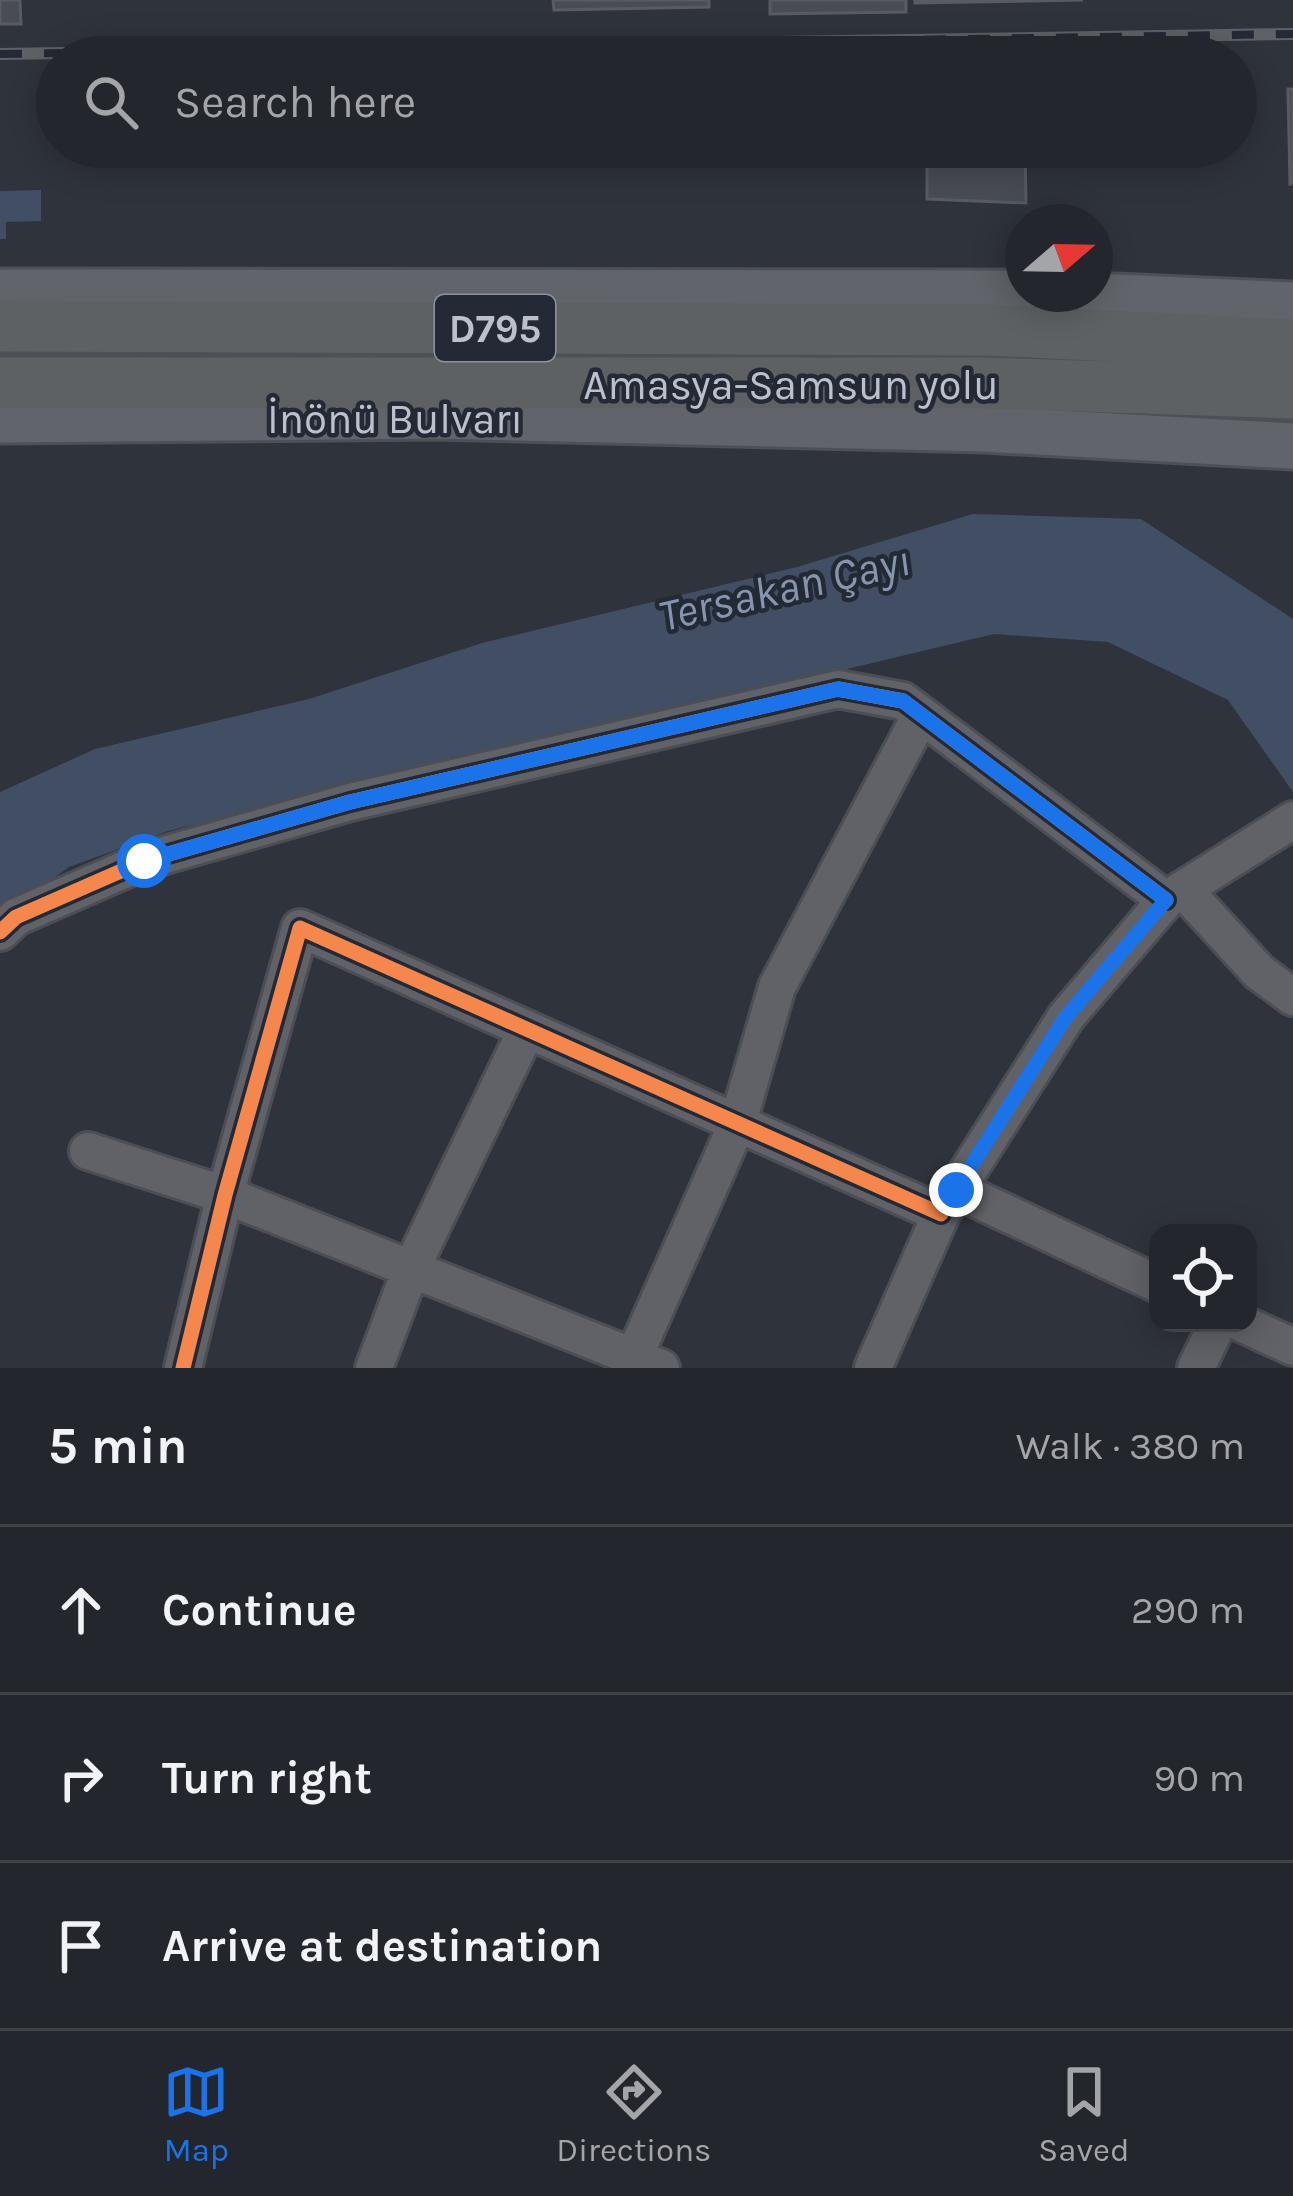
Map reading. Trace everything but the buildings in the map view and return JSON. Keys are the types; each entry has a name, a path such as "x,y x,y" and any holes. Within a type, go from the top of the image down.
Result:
{"highway":[{"name":"Amasya-Samsun yolu","path":"0,326 1005,311"},
{"name":"Amasya-Samsun yolu","path":"1014,312 1293,345"},
{"name":"Amasya-Samsun yolu","path":"0,383 983,383 1293,393"}],"main road":[{"path":"0,292 1005,311"},
{"path":"1113,297 1293,304"},
{"name":"İnönü Bulvarı","path":"0,420 435,416 982,429 1293,446"}],"street":[{"path":"0,932 16,917 144,861 350,802 838,689 903,701 1174,895 1293,997"},
{"path":"88,1151 225,1195 641,1364 738,1122 777,987 921,715"},
{"path":"873,1368 948,1202 1066,1017 1174,895 1292,820"},
{"path":"183,1368 225,1195 300,928 738,1122 1149,1280"},
{"path":"374,1368 411,1269 527,1029"},
{"path":"1257,1330 1293,1347"},
{"path":"1196,1368 1214,1332"}],"water":[{"path":"41,190 41,221 6,222 6,239 0,239 0,191"},
{"name":"Tersakan Çayı","path":"973,514 1141,519 1293,619 1293,792 1228,700 1108,642 994,634 168,831 69,867 0,917 0,792 95,749 309,699 482,643 797,567"}],"railway":[{"path":"1164,36 1293,34"},
{"path":"0,54 36,53"}],"cycle path":[{"path":"0,932 16,917 144,861 350,802 838,689 903,701 1166,900"},
{"path":"183,1368 225,1195 300,928 941,1214"}],"route":[{"path":"144,861 350,802 838,689 903,701 1166,900 1066,1017 956,1190"}]}
